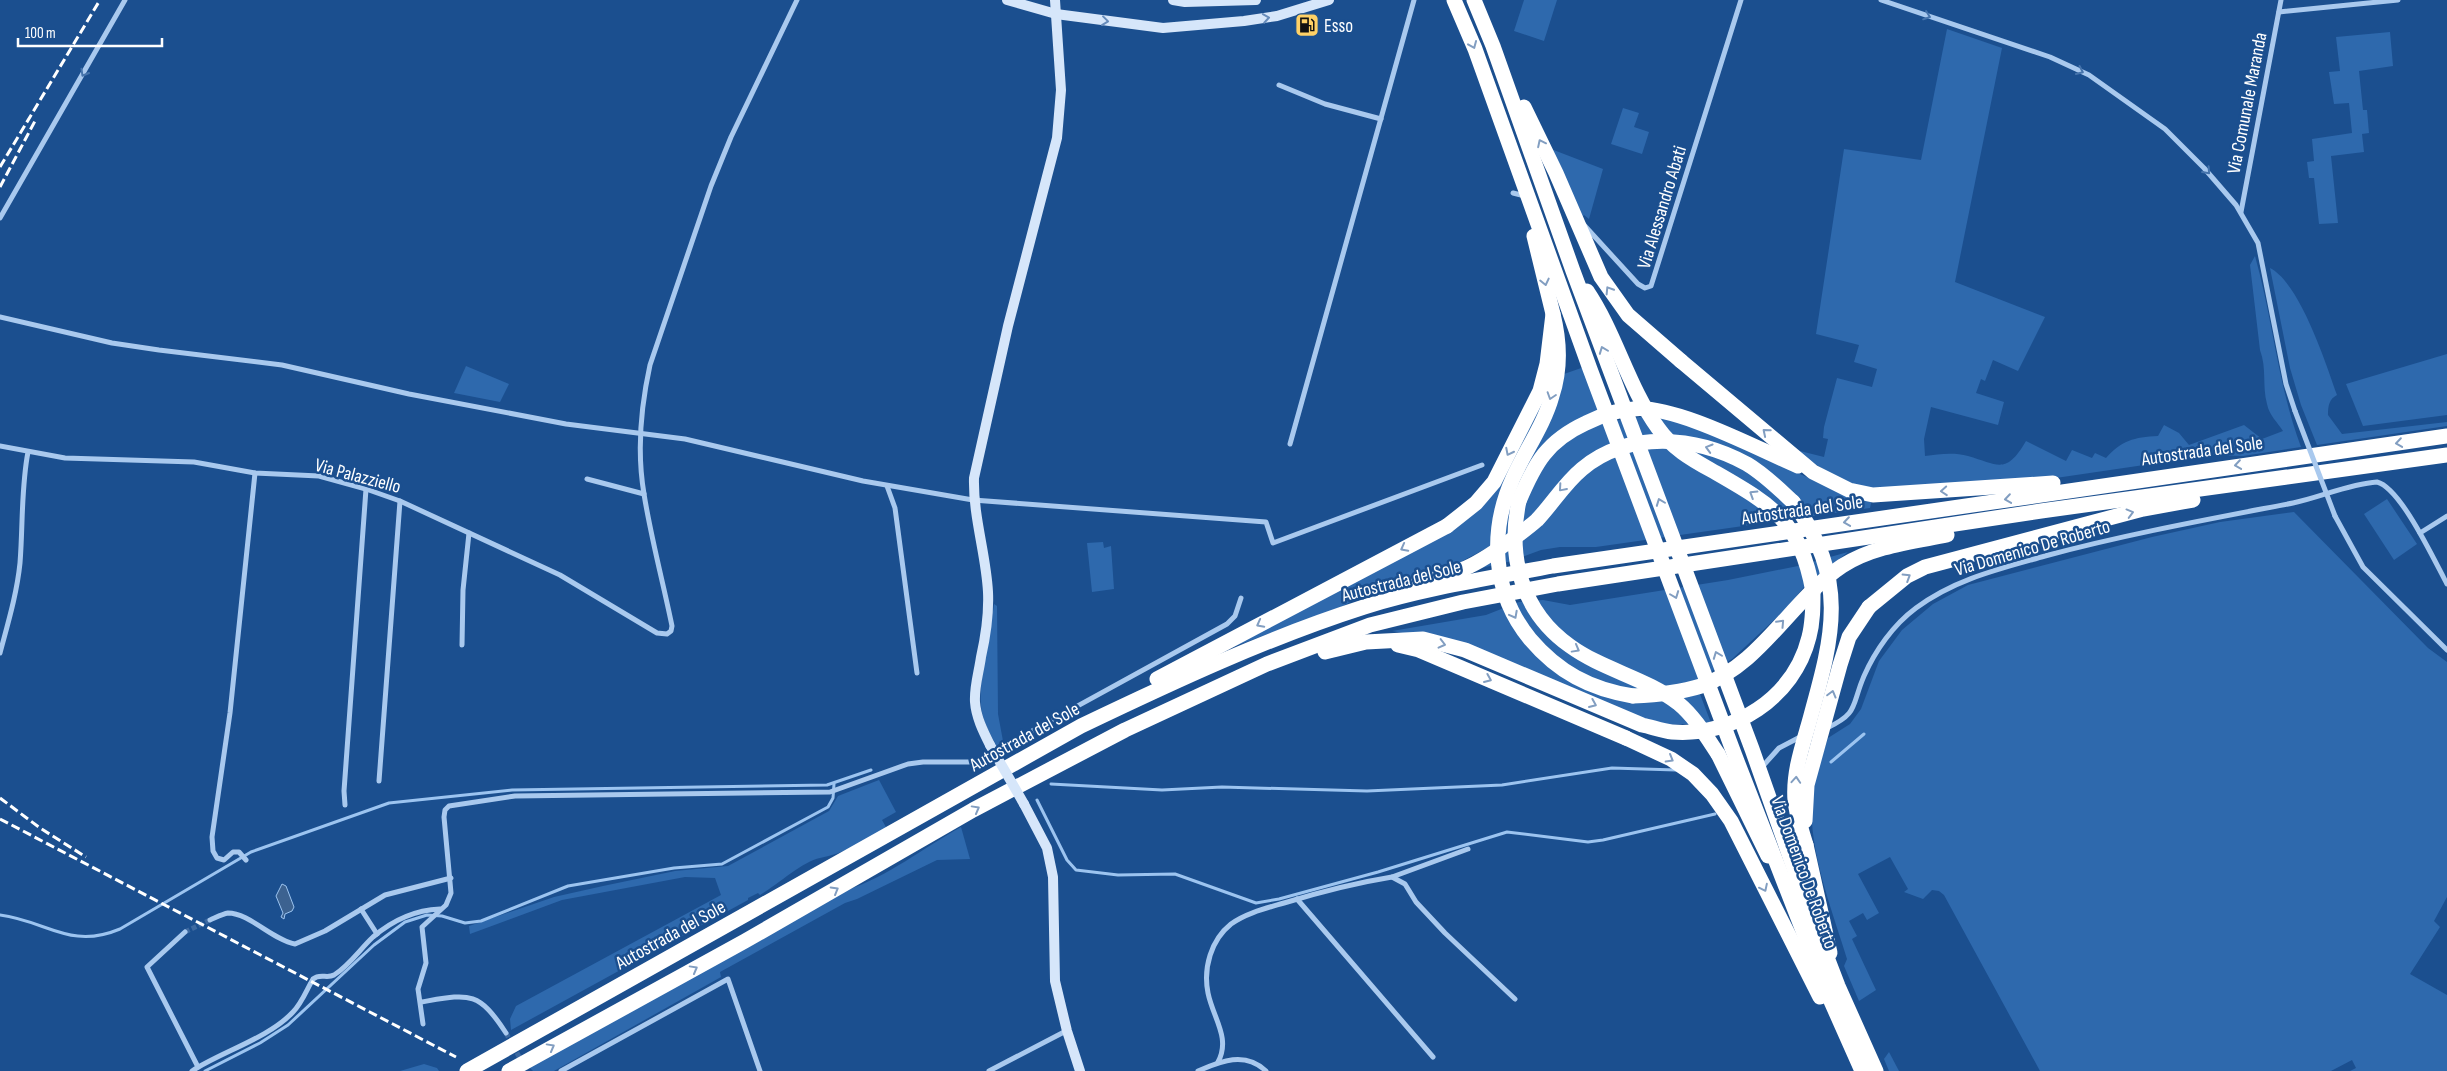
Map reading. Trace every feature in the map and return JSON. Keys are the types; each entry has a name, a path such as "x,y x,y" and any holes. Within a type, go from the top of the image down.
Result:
{"highway":[{"path":"1454,0 1475,49 1594,378 1785,887 1826,990 1864,1070"},
{"path":"1474,0 1493,46 1573,271 1752,749 1808,908 1838,986 1864,1070"},
{"path":"1493,46 1556,173 1601,277 1628,315 1813,472"},
{"path":"1512,150 1553,314 1558,336 1559,356 1552,398 1512,480 1502,508 1497,541 1497,562 1501,584 1509,606 1522,629 1538,649 1559,667 1581,681 1607,692 1633,696 1681,691 1702,686 1720,677 1754,652 1815,587 1843,566 1862,556 1882,548 1983,528 2041,511"},
{"path":"1200,694 1342,646 1376,641 1423,639 1465,650 1642,725 1671,732 1718,728 1750,715 1770,700 1784,685 1798,665 1809,639 1813,592 1802,550 1784,520 1770,505 1753,493 1687,457 1658,429 1647,412 1602,313 1573,271"},
{"path":"1082,726 1153,681 1447,526 1476,503 1494,482 1536,399 1547,364 1553,314"},
{"path":"1785,887 1751,824 1718,754 1699,726 1678,704 1654,689 1570,647 1549,628 1526,596 1515,557 1514,524 1519,501 1533,468 1560,437 1598,417 1634,408 1662,412 1687,418 1813,472 1849,490 1873,496 2167,475"},
{"name":"Autostrada del Sole","path":"467,1071 1082,726 1175,681 1259,646 1365,607 1460,584 1553,566 2167,475 2447,436"},
{"path":"1365,607 1416,584 1472,565 1505,545 1537,520 1565,485 1583,468 1598,458 1625,447 1647,442 1677,440 1724,452 1768,478 1793,502 1814,535 1824,560 1832,595 1829,650 1797,763 1795,800 1838,986"},
{"name":"Autostrada del Sole","path":"508,1071 745,941 973,810 1125,730 1267,664 1370,625 1463,602 1558,584 2041,511 2447,455"},
{"path":"1806,845 1805,811 1807,785 1850,637 1869,607 1907,576 1925,567 2143,510 2344,470"},
{"path":"1376,641 1419,650 1626,738 1671,759 1693,774 1712,794 1731,821 1794,949 1864,1070"}],"street":[{"path":"0,218 126,0"},
{"path":"587,479 644,494 642,435 644,392 650,365 711,186 731,137 797,0"},
{"path":"1007,0 1056,14 1163,28 1244,22 1277,16 1329,0"},
{"path":"1055,0 1060,90 1058,138 1008,326 974,478 973,500 987,585 988,608 987,630 975,690 975,703 989,750 1024,804 1047,848 1054,877 1055,982 1067,1031 1080,1071"},
{"path":"1173,0 1194,2 1256,0"},
{"path":"1290,444 1414,0"},
{"name":"Via Alessandro Abati","path":"1567,213 1592,233 1638,284 1645,288 1651,286 1741,0"},
{"path":"1881,0 2050,57 2089,75 2165,129 2204,168 2241,212 2258,243 2286,384 2335,516 2363,567 2447,650"},
{"name":"Via Comunale Maranda","path":"2241,212 2281,0"},
{"path":"2279,12 2398,0"},
{"path":"1279,85 1325,104 1381,119"},
{"path":"1513,193 1556,207"},
{"path":"0,317 103,341 282,365 409,394 566,424 685,439 887,486 973,500 1266,522 1273,542 1482,464"},
{"name":"Via Palazziello","path":"0,446 65,458 194,462 255,473 319,476 366,489 400,501 560,576 657,633 667,634 671,631 672,626 644,494"},
{"path":"0,652 20,564 23,485 28,452"},
{"path":"246,860 239,852 232,852 224,860 217,858 213,851 212,837 230,713 255,473"},
{"name":"Via Domenico De Roberto","path":"1762,798 1758,774 1764,763 1778,748 1798,738 1824,730 1845,720 1853,710 1864,676 1878,650 1894,628 1933,595 1960,582 2116,537 2297,502 2372,482 2381,483 2390,489 2420,533 2447,584"},
{"path":"887,486 895,508 917,673"},
{"path":"345,805 344,791 366,489"},
{"path":"379,781 400,501"},
{"path":"2420,533 2447,516"},
{"path":"462,644 463,590 469,533"},
{"path":"1001,748 1227,624 1235,616 1241,598"},
{"path":"423,1024 418,988 426,963 422,927 446,905 452,893 444,817 445,810 455,803 515,796 580,794 830,792 908,764 923,762 973,762 989,750"},
{"path":"1218,1062 1223,1052 1224,1043 1208,994 1206,975 1213,946 1223,932 1242,917 1348,884 1392,877 1468,849"},
{"name":"Via Domenico De Roberto","path":"1786,870 1864,1070 1868,1071"},
{"path":"1392,877 1405,884 1416,902 1445,934 1515,999"},
{"path":"210,920 227,913 237,915 281,939 295,944 324,931 374,901 401,890 451,878"},
{"path":"1298,899 1433,1057"},
{"path":"361,909 377,934"},
{"path":"192,1071 251,1040 286,1018 298,1007 313,979 317,976 334,976 350,963 377,934 400,918 418,912 440,910"},
{"path":"184,932 148,967 198,1067"},
{"path":"560,1071 728,979 760,1071"},
{"path":"421,1002 454,997 477,1000 484,1004 506,1033"},
{"path":"989,1071 1067,1031"},
{"path":"1198,1071 1233,1058 1247,1059 1266,1071"}],"shaded area":[{"path":"1524,0 1557,0 1544,41 1514,31"},
{"path":"1947,29 2002,48 1955,282 2045,317 2018,371 1993,360 1985,381 1981,379 1976,393 2004,402 1998,425 1931,407 1924,439 1925,456 1957,454 2001,465 2013,459 2026,441 2066,461 2072,450 2092,458 2095,453 2106,458 2117,448 2129,441 2142,437 2158,436 2164,425 2179,433 2189,445 2244,425 2262,439 2283,431 2268,408 2266,397 2250,265 2255,256 2267,304 2281,377 2301,447 2243,456 2212,455 2022,483 1945,487 1862,488 1829,473 1792,449 1824,457 1828,439 1823,438 1824,427 1837,378 1872,387 1877,369 1854,362 1859,345 1816,334 1844,149 1921,160"},
{"path":"2390,32 2393,66 2359,71 2363,110 2367,110 2369,133 2362,134 2364,152 2331,156 2338,223 2319,224 2314,178 2309,178 2307,162 2314,161 2312,139 2352,133 2349,103 2334,104 2329,72 2340,71 2336,37"},
{"path":"1623,108 1639,113 1634,127 1649,132 1642,154 1611,144"},
{"path":"1551,149 1603,169 1589,219 1584,215 1581,218"},
{"path":"2270,268 2281,276 2292,290 2311,326 2337,395 2330,403 2328,415 2342,434 2447,422 2447,426 2317,445 2301,405 2290,368"},
{"path":"2447,354 2447,415 2363,426 2346,384"},
{"path":"466,366 509,384 500,402 454,393"},
{"path":"1584,367 1603,423 1657,417 1690,424 1844,494 1872,499 1870,508 1596,547 1560,547 1541,550 1508,562 1481,568 1523,540 1571,485 1588,471 1606,460 1644,448 1664,446 1685,447 1724,457 1756,474 1790,506 1799,502 1779,481 1755,464 1729,450 1702,441 1673,436 1644,436 1616,443 1589,455 1564,478 1543,504 1520,526 1490,546 1455,565 1370,591 1343,606 1233,647 1463,522 1484,502 1498,485 1545,390 1547,380"},
{"path":"2387,499 2417,544 2394,560 2364,514"},
{"path":"2294,512 2428,648 2447,662 2447,897 2434,921 2440,927 2410,974 2447,995 2447,1071 2350,1071 2356,1068 2352,1060 2331,1071 2040,1071 1944,895 1939,891 1932,890 1923,899 1904,892 1908,889 1890,857 1858,874 1879,913 1867,920 1863,913 1849,921 1857,936 1852,939 1876,990 1859,1001 1844,966 1847,959 1827,896 1816,850 1812,828 1814,786 1828,738 1850,724 1861,709 1879,661 1902,630 1933,604 1968,585 2152,537 2220,522"},
{"path":"1103,542 1104,548 1111,546 1114,589 1092,592 1087,543"},
{"path":"1848,552 1804,587 1785,610 1732,659 1695,681 1711,723 1665,725 1632,716 1450,642 1392,631 1486,615 1519,602 1543,600 1570,605 1728,580 1798,566"},
{"path":"994,604 997,606 998,714 1003,741 996,746 983,716 981,706 983,668"},
{"path":"879,780 896,812 882,820 887,829 846,850 813,860 760,895 758,893 748,898 748,900 511,1030 510,1019 516,1006 721,895 715,878 685,877 562,900 470,934 469,926 554,897 675,871 728,866 829,811 838,796"},
{"path":"961,827 970,859 937,860 845,903 720,972 721,977 554,1071 533,1071 529,1067 847,890 892,869"},
{"path":"282,884 286,886 294,907 292,911 285,914 284,919 281,917 283,913 276,896"},
{"path":"1889,1052 1899,1071 1889,1071 1884,1059"},
{"path":"424,1064 437,1068 439,1071 400,1071"}],"waterway":[{"path":"1831,762 1864,734"},
{"path":"1051,784 1162,790 1222,787 1367,791 1502,785 1612,768 1676,770"},
{"path":"0,915 17,918 72,935 87,937 102,935 120,929 251,852 389,803 512,790 827,785 871,770"},
{"path":"205,1071 260,1043 288,1025 374,945 405,922 427,915 442,916 465,923 481,921 568,886 674,868 722,864 828,807 833,798 834,784"},
{"path":"1037,800 1067,860 1076,870 1118,875 1175,874 1256,903 1279,899 1378,872 1507,832 1588,842 1715,814"}],"tunnel":[{"path":"185,932 210,920"},
{"path":"506,1033 527,1071"}],"railway":[{"path":"0,167 100,0"},
{"path":"0,187 35,121"},
{"path":"0,798 40,828 86,857"},
{"path":"0,819 456,1057"}],"place":[{"name":"Esso","path":"1307,25"}]}
